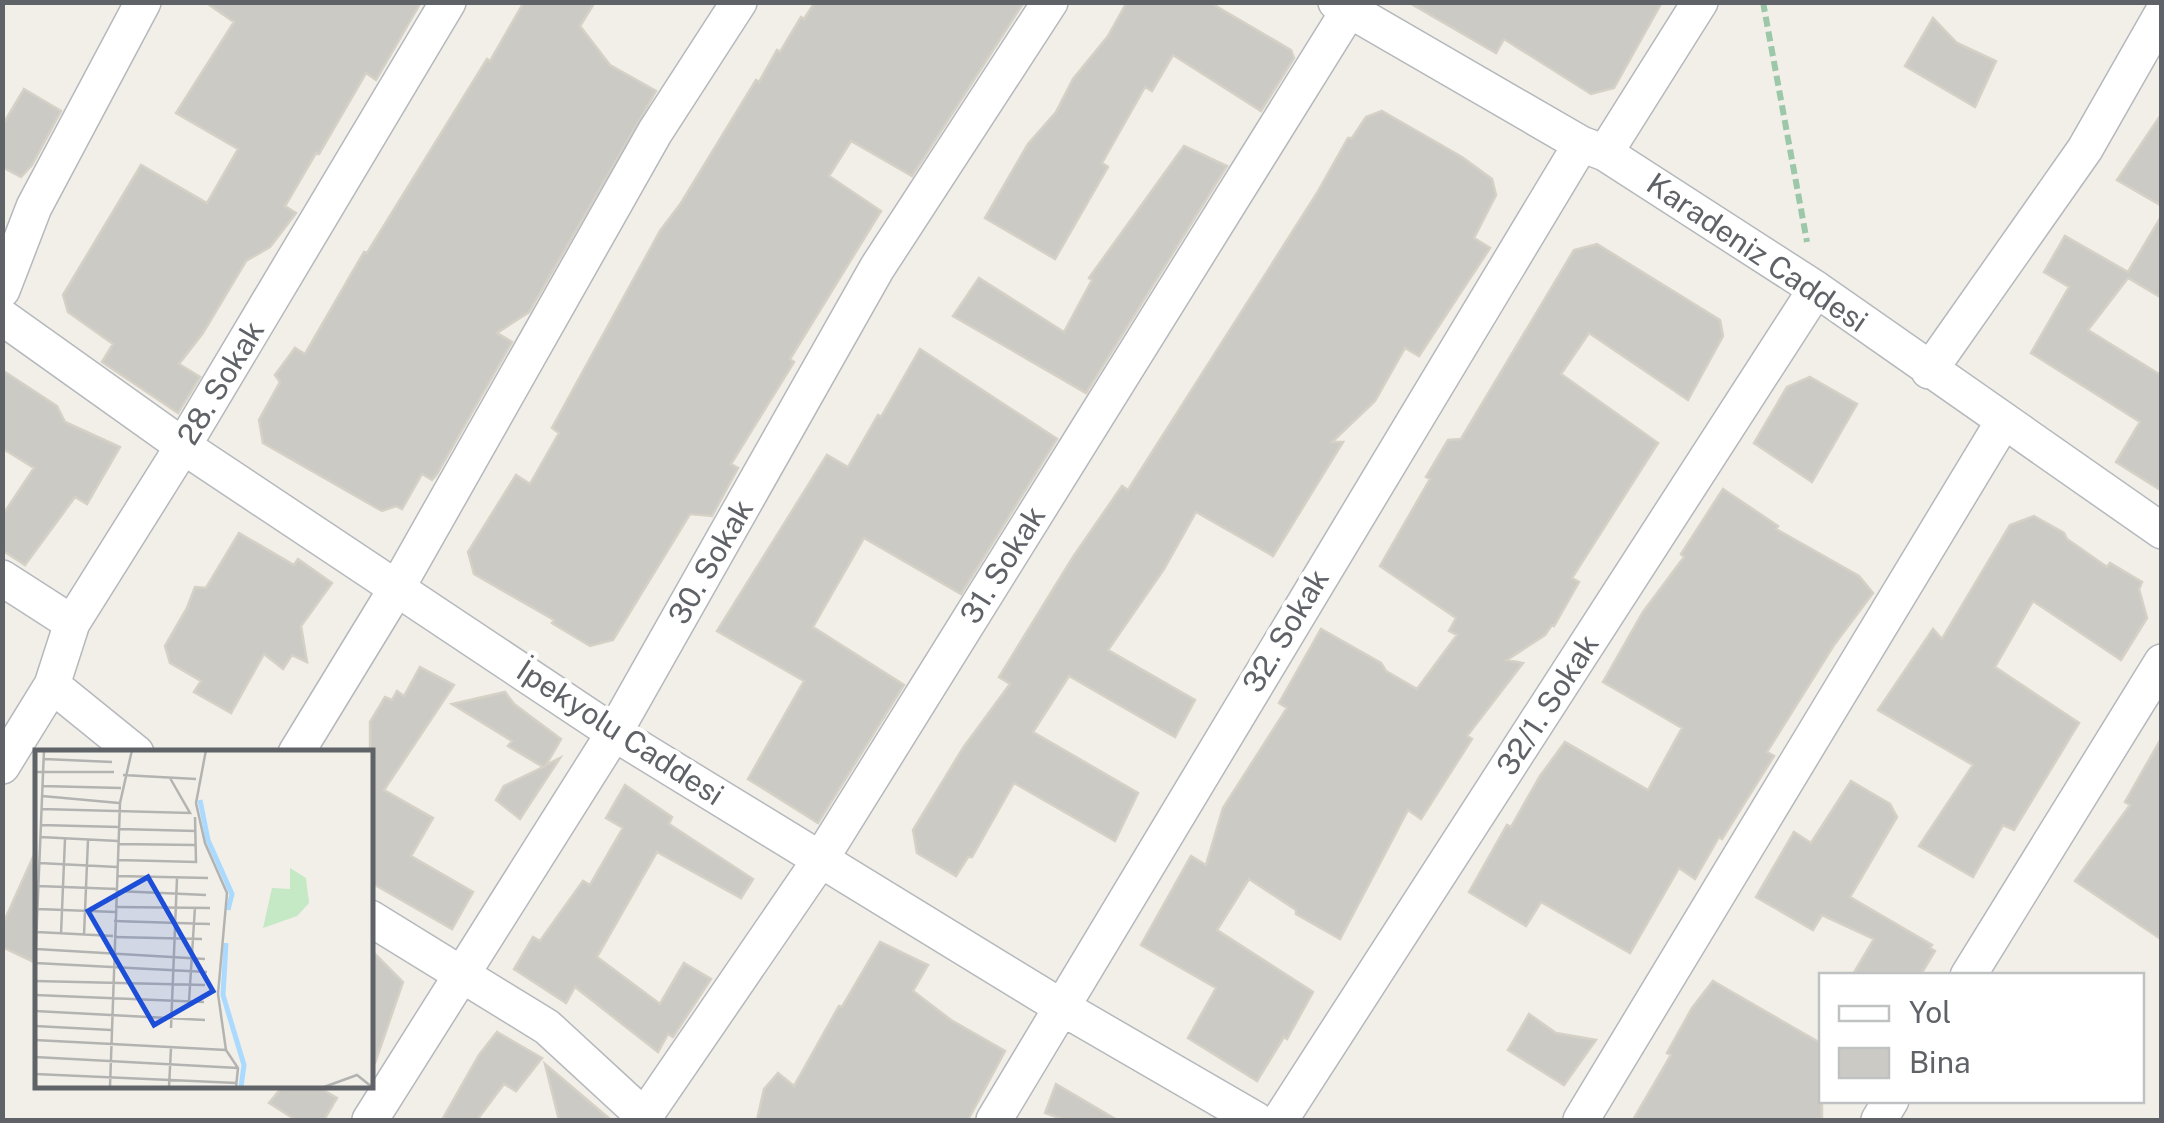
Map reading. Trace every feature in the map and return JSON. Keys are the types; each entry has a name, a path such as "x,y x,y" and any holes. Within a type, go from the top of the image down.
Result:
{"street":[{"path":"2,290 34,207 143,2"},
{"name":"28. Sokak","path":"2,766 52,685 72,623 184,446 448,2"},
{"path":"298,750 398,586 655,132 739,2"},
{"name":"30. Sokak","path":"370,1120 614,732 877,268 1050,2"},
{"name":"32. Sokak","path":"994,1120 1190,790 1593,148 1700,2"},
{"name":"Karadeniz Caddesi","path":"1346,5 1593,148 1816,289 2162,531"},
{"name":"31. Sokak","path":"645,1120 820,860 1346,5"},
{"path":"1929,371 2085,149 2162,14"},
{"name":"32/1. Sokak","path":"1280,1120 1816,289"},
{"name":"İpekyolu Caddesi","path":"2,317 184,446 614,732 1063,1008 1256,1120"},
{"path":"1581,1120 2004,422"},
{"path":"2,578 72,623"},
{"path":"1970,973 2162,662"},
{"path":"52,685 132,750"},
{"path":"372,919 548,1027 645,1120"}],"path":[{"path":"1763,2 1816,289"}],"building":[{"path":"205,2 421,2 376,80 366,73 319,154 316,153 285,206 296,213 270,247 246,261 203,333 179,364 200,377 178,413 102,362 113,344 68,312 63,295 141,165 207,203 238,149 176,113 234,22"},
{"path":"524,2 595,2 580,26 610,65 656,91 529,312 497,333 512,342 437,474 432,480 422,474 402,509 396,506 382,511 263,443 259,420 280,382 275,375 295,348 305,354 364,252 367,253 487,59 490,61"},
{"path":"815,2 1024,2 912,176 851,141 829,176 881,211 731,464 738,468 712,516 690,514 613,640 590,646 552,623 554,620 474,574 468,552 516,475 530,484 559,433 552,428 660,231 756,80 759,82 777,50 780,52"},
{"path":"1127,2 1209,2 1291,50 1294,58 1261,111 1173,55 1152,91 1145,87 1102,163 1108,167 1055,259 985,218 1028,144 1056,112 1073,79 1108,36"},
{"path":"1408,2 1662,2 1614,88 1591,94 1504,39 1496,53"},
{"path":"1933,18 1957,43 1996,61 1975,107 1905,66"},
{"path":"24,89 61,111 32,165 21,177 2,167 2,126"},
{"path":"1382,111 1492,179 1496,195 1474,238 1490,248 1419,356 1405,348 1375,401 1332,442 1343,442 1273,556 1196,512 1164,569 1108,650 1195,700 1175,737 1069,676 1033,732 1138,793 1115,841 1014,783 972,857 968,857 956,876 917,853 913,830 963,748 1010,684 999,677 1073,557 1122,486 1128,490 1348,138 1352,138 1366,117"},
{"path":"2162,113 2162,206 2117,180"},
{"path":"1184,146 1227,166 1086,393 953,316 979,278 1064,332 1092,280 1089,278"},
{"path":"2162,215 2162,298 2128,278 2088,330 2162,376 2162,491 2116,462 2140,422 2031,353 2069,287 2044,272 2065,236 2128,272"},
{"path":"1597,244 1720,320 1723,336 1688,400 1589,333 1561,374 1658,443 1572,578 1579,582 1554,626 1507,660 1523,663 1467,736 1472,739 1421,819 1408,810 1340,939 1296,914 1296,910 1249,879 1217,930 1313,992 1287,1039 1284,1037 1257,1081 1188,1038 1216,988 1141,945 1191,856 1206,865 1223,808 1287,708 1279,703 1321,629 1417,689 1457,635 1449,631 1456,618 1380,566 1448,440 1461,439 1574,250"},
{"path":"920,349 1057,439 961,594 864,538 813,627 904,685 818,823 748,779 804,681 717,631 827,455 848,467"},
{"path":"2,370 57,406 65,422 120,447 87,504 75,497 25,565 2,550 2,516 34,468 2,448"},
{"path":"1810,377 1857,404 1812,482 1754,443 1787,387"},
{"path":"1723,489 1778,526 1776,529 1859,576 1873,593 1834,645 1767,752 1774,756 1695,879 1679,868 1630,953 1541,902 1526,926 1469,892 1507,825 1511,827 1565,742 1648,790 1682,728 1603,682"},
{"path":"2034,516 2064,533 2107,567 2110,563 2142,582 2139,589 2147,618 2121,660 2033,601 1995,667 2079,723 2014,830 2003,825 1973,877 1919,846 1973,765 1878,710 1933,629 1942,639 2010,525"},
{"path":"239,533 294,565 298,559 332,583 301,626 307,662 292,655 283,669 264,654 231,713 194,692 201,681 170,663 165,646 195,587 206,588"},
{"path":"420,667 454,685 384,790 433,818 411,856 473,892 452,929 372,883 370,722 385,697 392,700 397,691 404,696"},
{"path":"505,692 514,704 561,739 546,765 560,758 520,819 496,800 504,786 543,767 508,746 512,741 452,704"},
{"path":"2162,737 2162,940 2075,881 2130,805 2125,802"},
{"path":"1851,781 1890,804 1897,817 1850,897 1932,945 1930,948 1935,951 1922,973 1854,973 1874,939 1822,915 1813,930 1756,897 1794,832 1811,843"},
{"path":"625,785 672,817 669,824 753,879 741,898 657,852 597,957 660,1004 684,963 711,979 673,1037 668,1034 658,1052 575,987 566,1003 514,969 533,937 540,941 583,881 590,885 623,828 606,818"},
{"path":"35,853 35,963 2,947 2,926"},
{"path":"880,942 928,965 913,991 951,1020 1005,1051 968,1120 757,1120 764,1089 778,1073 794,1086"},
{"path":"372,951 403,982 375,1063 372,1062"},
{"path":"1713,981 1819,1042 1822,1120 1633,1120 1671,1055 1667,1053 1692,1008"},
{"path":"1529,1014 1556,1033 1596,1040 1564,1085 1508,1050"},
{"path":"497,1032 542,1058 516,1091 504,1084 477,1120 442,1120 479,1055"},
{"path":"545,1064 611,1120 559,1120"},
{"path":"1056,1084 1117,1120 1065,1120 1045,1113"},
{"path":"281,1088 320,1088 337,1098 324,1120 296,1120 269,1103"}]}
